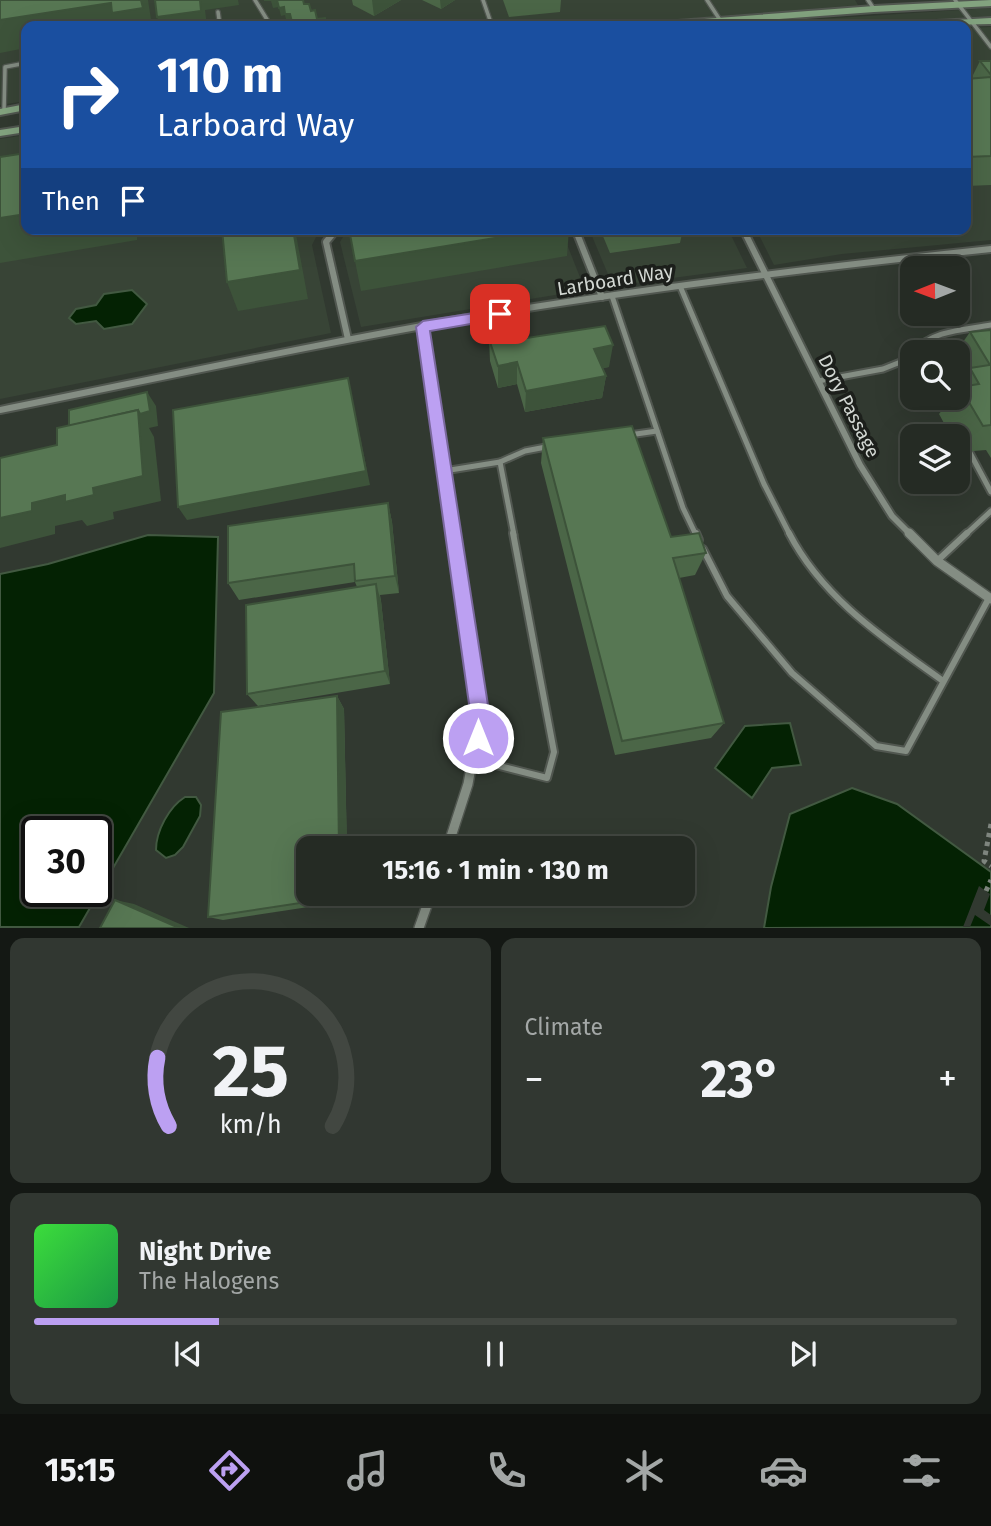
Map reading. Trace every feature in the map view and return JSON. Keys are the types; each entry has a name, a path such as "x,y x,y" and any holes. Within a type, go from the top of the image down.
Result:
{"street":[{"path":"708,21 871,4 991,3"},
{"path":"972,22 991,22"},
{"path":"2,111 21,108"},
{"path":"0,133 21,130"},
{"path":"330,235 326,242 348,339"},
{"path":"577,235 602,297"},
{"name":"Dory Passage","path":"746,235 860,465 892,516 937,561 990,598"},
{"name":"Larboard Way","path":"0,410 348,339 602,297 847,263 991,249"},
{"path":"423,327 480,718 476,760 467,797 452,836"},
{"path":"419,928 427,906"}],"lane":[{"path":"255,0 268,21"},
{"path":"483,0 490,21"},
{"path":"707,0 720,20"},
{"path":"957,2 991,47"},
{"path":"218,12 219,21"},
{"path":"2,111 5,67 21,64"},
{"path":"680,286 764,484 801,556 854,616 943,681"},
{"path":"612,296 683,508 727,596 792,673 876,746 906,751 990,598"},
{"path":"925,340 945,332 991,325"},
{"path":"818,381 883,369 900,362"},
{"path":"618,437 657,431"},
{"path":"444,471 500,461 525,450 551,447"},
{"path":"970,454 991,492"},
{"path":"476,760 547,778 554,752 500,461"},
{"path":"937,561 991,511"}],"path":[{"path":"991,824 984,853 984,861 991,866"},
{"path":"986,891 991,880"}],"shaded area":[{"path":"22,0 855,0 858,5 657,21 21,21 21,102 0,105 0,3"},
{"path":"991,8 991,16 906,21 790,21"},
{"path":"991,27 991,240 842,254 774,265 759,235 971,235 971,28"},
{"path":"21,136 21,235 317,235 312,245 331,333 0,399 0,139"},
{"path":"563,235 585,290 361,327 340,242 343,237"},
{"path":"592,235 731,235 747,268 613,286"},
{"path":"132,290 147,304 132,324 104,329 96,321 76,324 69,318 76,309 96,305 104,294"},
{"path":"148,535 218,537 214,693 112,870 112,816 21,816 21,907 91,907 79,927 0,927 0,574 48,564"},
{"path":"790,723 801,765 772,768 752,798 715,768 745,726"},
{"path":"852,788 897,804 991,872 991,927 764,928 771,887 790,814"},
{"path":"185,797 196,797 201,805 200,816 183,847 175,855 166,858 156,850 158,835 169,813"}],"pier":[{"path":"979,886 990,894 984,910 991,915 991,926 975,915 970,927 963,927"}],"building":[{"path":"0,0 141,0 143,8 112,13 111,3 0,20"},
{"path":"155,0 200,0 201,11 157,17"},
{"path":"277,0 303,0 304,4 309,4 311,11 315,10 317,19 325,18 325,21 292,21 290,14 285,14 284,7 279,8"},
{"path":"980,61 991,61 991,75"},
{"path":"991,77 991,156 971,157 971,79"},
{"path":"21,154 21,215 0,218 0,157"},
{"path":"223,235 294,235 300,270 227,282"},
{"path":"350,235 513,235 355,261"},
{"path":"605,326 613,345 594,349 606,376 526,391 517,362 498,366 489,339 525,333 527,338"},
{"path":"991,330 991,425 983,426 970,404 970,385 979,384 970,368 990,365 970,332"},
{"path":"348,378 366,471 178,507 173,410"},
{"path":"147,392 150,411 140,414 138,410 69,426 69,410"},
{"path":"138,410 143,476 93,488 94,495 65,502 65,495 32,503 32,511 0,518 0,458 57,445 57,428"},
{"path":"632,426 671,537 699,533 706,553 673,558 724,723 622,741 543,438"},
{"path":"388,503 395,576 355,581 354,564 228,583 228,526"},
{"path":"376,584 385,671 247,694 246,605"},
{"path":"337,696 339,836 296,836 296,904 208,917 221,712"},
{"path":"115,900 179,928 100,928"}],"route":[{"path":"478,738 480,718 423,327 500,314"}]}
